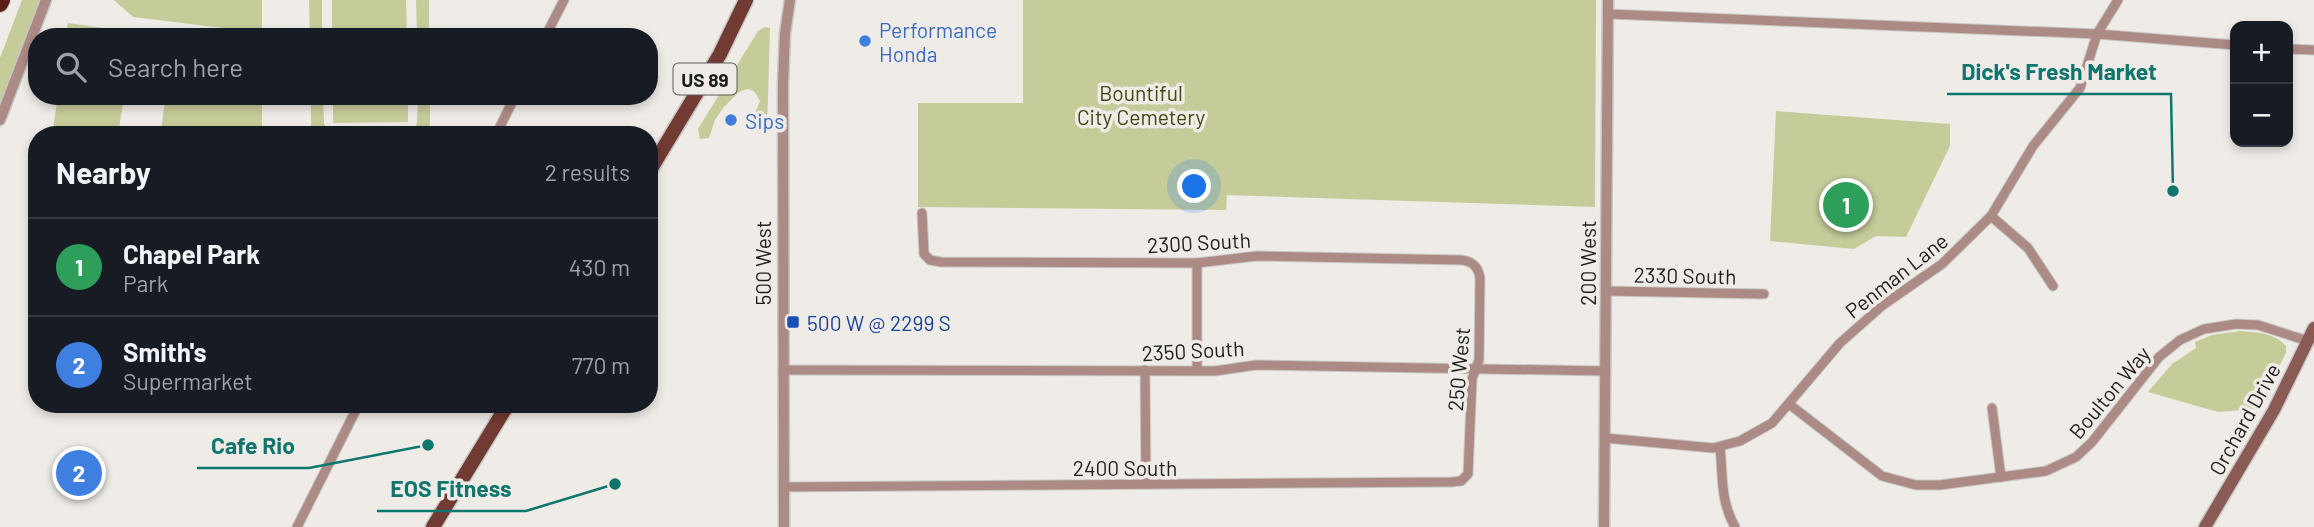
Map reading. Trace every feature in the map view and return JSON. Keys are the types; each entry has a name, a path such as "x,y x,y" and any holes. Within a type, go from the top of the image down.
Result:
{"main road":[{"path":"739,15 740,0"},
{"path":"739,15 749,0"},
{"name":"US 89","path":"658,157 712,68 739,15"},
{"name":"Orchard Drive","path":"2205,527 2274,410 2314,328"},
{"path":"433,527 503,413"}],"street":[{"path":"35,28 46,0"},
{"path":"550,28 564,0"},
{"name":"500 West","path":"784,527 783,83 785,33 790,0"},
{"name":"200 West","path":"1604,527 1608,0"},
{"name":"Penman Lane","path":"1605,438 1703,448 1720,447 1740,441 1762,430 1789,404 1840,343 1883,305 1948,259 1992,216 2033,146 2080,88 2097,34 2118,0"},
{"path":"1608,14 2097,34 2230,45"},
{"path":"0,120 28,47"},
{"path":"2293,49 2314,50"},
{"path":"500,126 511,105"},
{"name":"2300 South","path":"922,213 923,250 926,257 941,262 1197,263 1257,256 1461,260 1474,265"},
{"path":"1992,216 2028,248 2053,286"},
{"path":"1197,263 1197,370"},
{"name":"250 West","path":"1466,478 1470,470 1472,379 1479,360 1480,278 1474,265"},
{"name":"2330 South","path":"1606,291 1764,293"},
{"name":"Boulton Way","path":"1789,404 1872,469 1893,480 1927,485 2001,477 2046,471 2076,457 2092,442 2159,357 2192,334 2214,327 2248,323 2269,327 2308,341"},
{"name":"2350 South","path":"783,370 1222,370 1249,365 1605,371"},
{"path":"1145,370 1146,484"},
{"path":"1992,408 2001,477"},
{"path":"296,527 354,413"},
{"path":"1720,447 1722,490 1728,515 1735,527"},
{"name":"2400 South","path":"784,487 1451,482 1466,478"}],"green space":[{"path":"22,0 40,0 0,105 0,58"},
{"path":"114,0 262,0 262,28 222,28 133,17"},
{"path":"309,0 322,0 322,28 310,28"},
{"path":"332,0 406,0 407,28 332,28"},
{"path":"416,0 429,0 429,28 417,28"},
{"name":"Bountiful City Cemetery","path":"1023,0 1596,0 1595,207 1227,195 1226,210 918,207 918,103 1023,103"},
{"path":"68,23 104,28 67,28"},
{"path":"765,27 770,28 767,132 759,133 754,130 753,118 760,101 754,91 747,89 739,92 723,108 715,120 709,138 700,139 698,129 758,31"},
{"path":"57,105 123,105 119,126 53,126"},
{"path":"165,105 262,105 262,126 161,126"},
{"path":"311,105 323,105 325,126 311,126"},
{"path":"333,105 408,105 408,122 333,123"},
{"path":"418,105 430,105 429,126 416,126"},
{"path":"1776,111 1950,124 1950,146 1906,237 1876,236 1854,249 1770,241"},
{"path":"2240,331 2271,336 2286,346 2286,353 2257,409 2218,412 2148,392 2172,364 2196,348 2195,342 2212,335"}],"place":[{"name":"Performance Honda","path":"865,41"},
{"name":"Sips","path":"731,120"},
{"name":"Dick's Fresh Market","path":"2173,191"},
{"name":"Chapel Park","path":"1846,205"},
{"name":"500 W @ 2299 S","path":"793,322"},
{"name":"Cafe Rio","path":"428,445"},
{"name":"Smith's","path":"79,473"},
{"name":"EOS Fitness","path":"615,484"}]}
